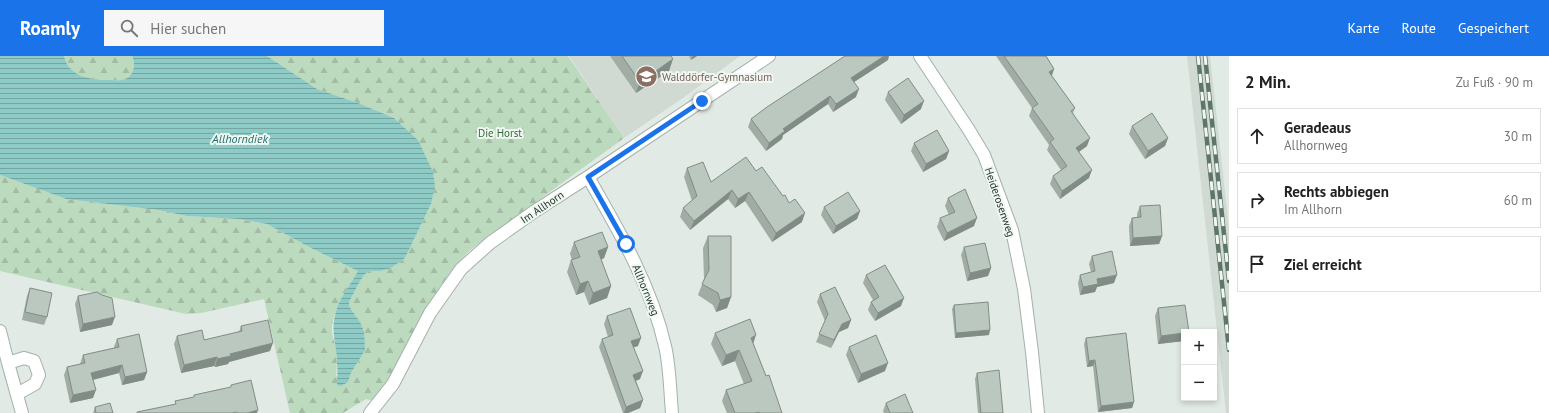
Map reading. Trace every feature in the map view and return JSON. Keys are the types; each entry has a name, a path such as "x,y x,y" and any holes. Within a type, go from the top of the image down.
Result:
{"street":[{"name":"Im Allhorn","path":"370,413 393,384 430,313 461,269 490,243 535,210 588,177 769,56"},
{"name":"Heiderosenweg","path":"920,56 984,155 1012,230 1024,289 1038,413"},
{"name":"Allhornweg","path":"588,177 636,264 654,307 666,348 672,413"},
{"path":"0,331 22,413"},
{"path":"8,363 24,358 34,361 40,375 35,384 17,394"}],"shaded area":[{"name":"Walddörfer-Gymnasium","path":"569,56 740,56 683,98 624,138"},
{"path":"1187,56 1210,56 1229,228 1229,413 1226,413"}],"green space":[{"path":"64,56 132,56 134,66 132,73 122,80 90,78 76,73 71,69"},
{"name":"Die Horst","path":"267,56 568,56 624,138 470,250 451,272 424,312 382,391 374,401 366,399 343,413 290,413 264,299 201,313 186,314 0,271 0,175 66,199 158,210 187,216 238,219 267,224 309,247 359,271 341,300 332,324 332,333 336,346 336,376 348,382 351,373 358,362 361,324 349,306 349,302 365,274 370,271 381,271 391,268 405,258 431,204 418,140 394,118 358,103 317,89"}],"water":[{"name":"Allhorndiek","path":"0,56 64,56 71,69 83,76 97,79 123,80 132,73 134,66 132,56 267,56 317,89 358,103 394,118 418,140 433,172 435,186 431,204 405,258 391,268 381,271 370,271 365,274 349,302 349,306 361,324 364,332 365,350 351,373 348,382 341,386 337,385 337,357 334,318 343,296 358,271 267,224 238,219 187,216 158,210 66,199 0,175"}],"building":[{"path":"622,56 671,56 673,59 640,82"},
{"path":"845,56 884,56 851,78 859,89 836,104 830,96 783,129 785,131 769,143 751,119"},
{"path":"1004,56 1046,56 1054,69 1049,72 1075,108 1071,111 1090,138 1076,148 1092,170 1062,191 1053,176 1067,166 1050,142 1054,139 1032,108 1038,104"},
{"path":"908,78 924,101 904,115 888,92"},
{"path":"1152,113 1168,138 1148,151 1132,126"},
{"path":"937,130 949,151 926,164 914,143"},
{"path":"746,157 756,171 762,167 783,196 785,195 789,203 795,199 805,213 776,233 749,192 738,199 732,190 694,221 683,208 697,196 687,168 703,162 711,182"},
{"path":"965,189 977,218 947,233 940,218 955,212 948,198"},
{"path":"848,192 860,211 836,226 824,207"},
{"path":"1160,205 1162,236 1133,238 1132,218 1141,217 1140,206"},
{"path":"602,232 608,247 598,251 611,286 593,293 588,281 580,284 571,260 580,257 574,242"},
{"path":"708,236 731,236 731,297 720,300 718,293 702,284 709,270"},
{"path":"985,243 991,268 970,273 964,247"},
{"path":"1112,251 1117,275 1097,279 1098,284 1083,287 1080,275 1095,271 1092,256"},
{"path":"885,265 904,298 878,313 871,302 879,297 866,275"},
{"path":"835,287 851,320 842,324 834,340 819,334 828,314 820,294"},
{"path":"30,288 52,293 47,317 25,312"},
{"path":"97,292 112,298 115,317 83,324 78,296"},
{"path":"988,302 990,330 956,333 954,305"},
{"path":"1185,305 1189,329 1181,329 1181,333 1161,336 1158,308"},
{"path":"630,308 641,338 631,341 643,371 633,375 643,400 626,407 602,339 613,335 607,316"},
{"path":"750,319 756,335 751,338 766,376 769,375 782,413 735,413 726,390 752,381 739,350 726,355 715,333"},
{"path":"268,320 273,343 230,354 231,356 217,359 217,357 184,365 177,336 202,330 204,340 242,331 241,326"},
{"path":"1126,333 1134,402 1101,406 1095,360 1089,361 1086,338"},
{"path":"139,334 147,372 125,377 122,365 91,373 96,390 73,395 67,367 85,363 83,355 119,347 117,339"},
{"path":"876,335 888,363 861,374 849,347"},
{"path":"999,370 1003,413 981,413 977,373"},
{"path":"251,380 258,410 247,413 137,413 176,404 175,401 194,397 194,395 231,387 231,385"},
{"path":"905,394 913,413 890,413 886,403"},
{"path":"110,403 113,413 96,413 95,407"}],"railway":[{"path":"1198,56 1229,350"},
{"path":"1205,56 1229,281"}],"place":[{"name":"Walddörfer-Gymnasium","path":"647,77"}],"route":[{"path":"626,244 588,177 702,101"}]}
